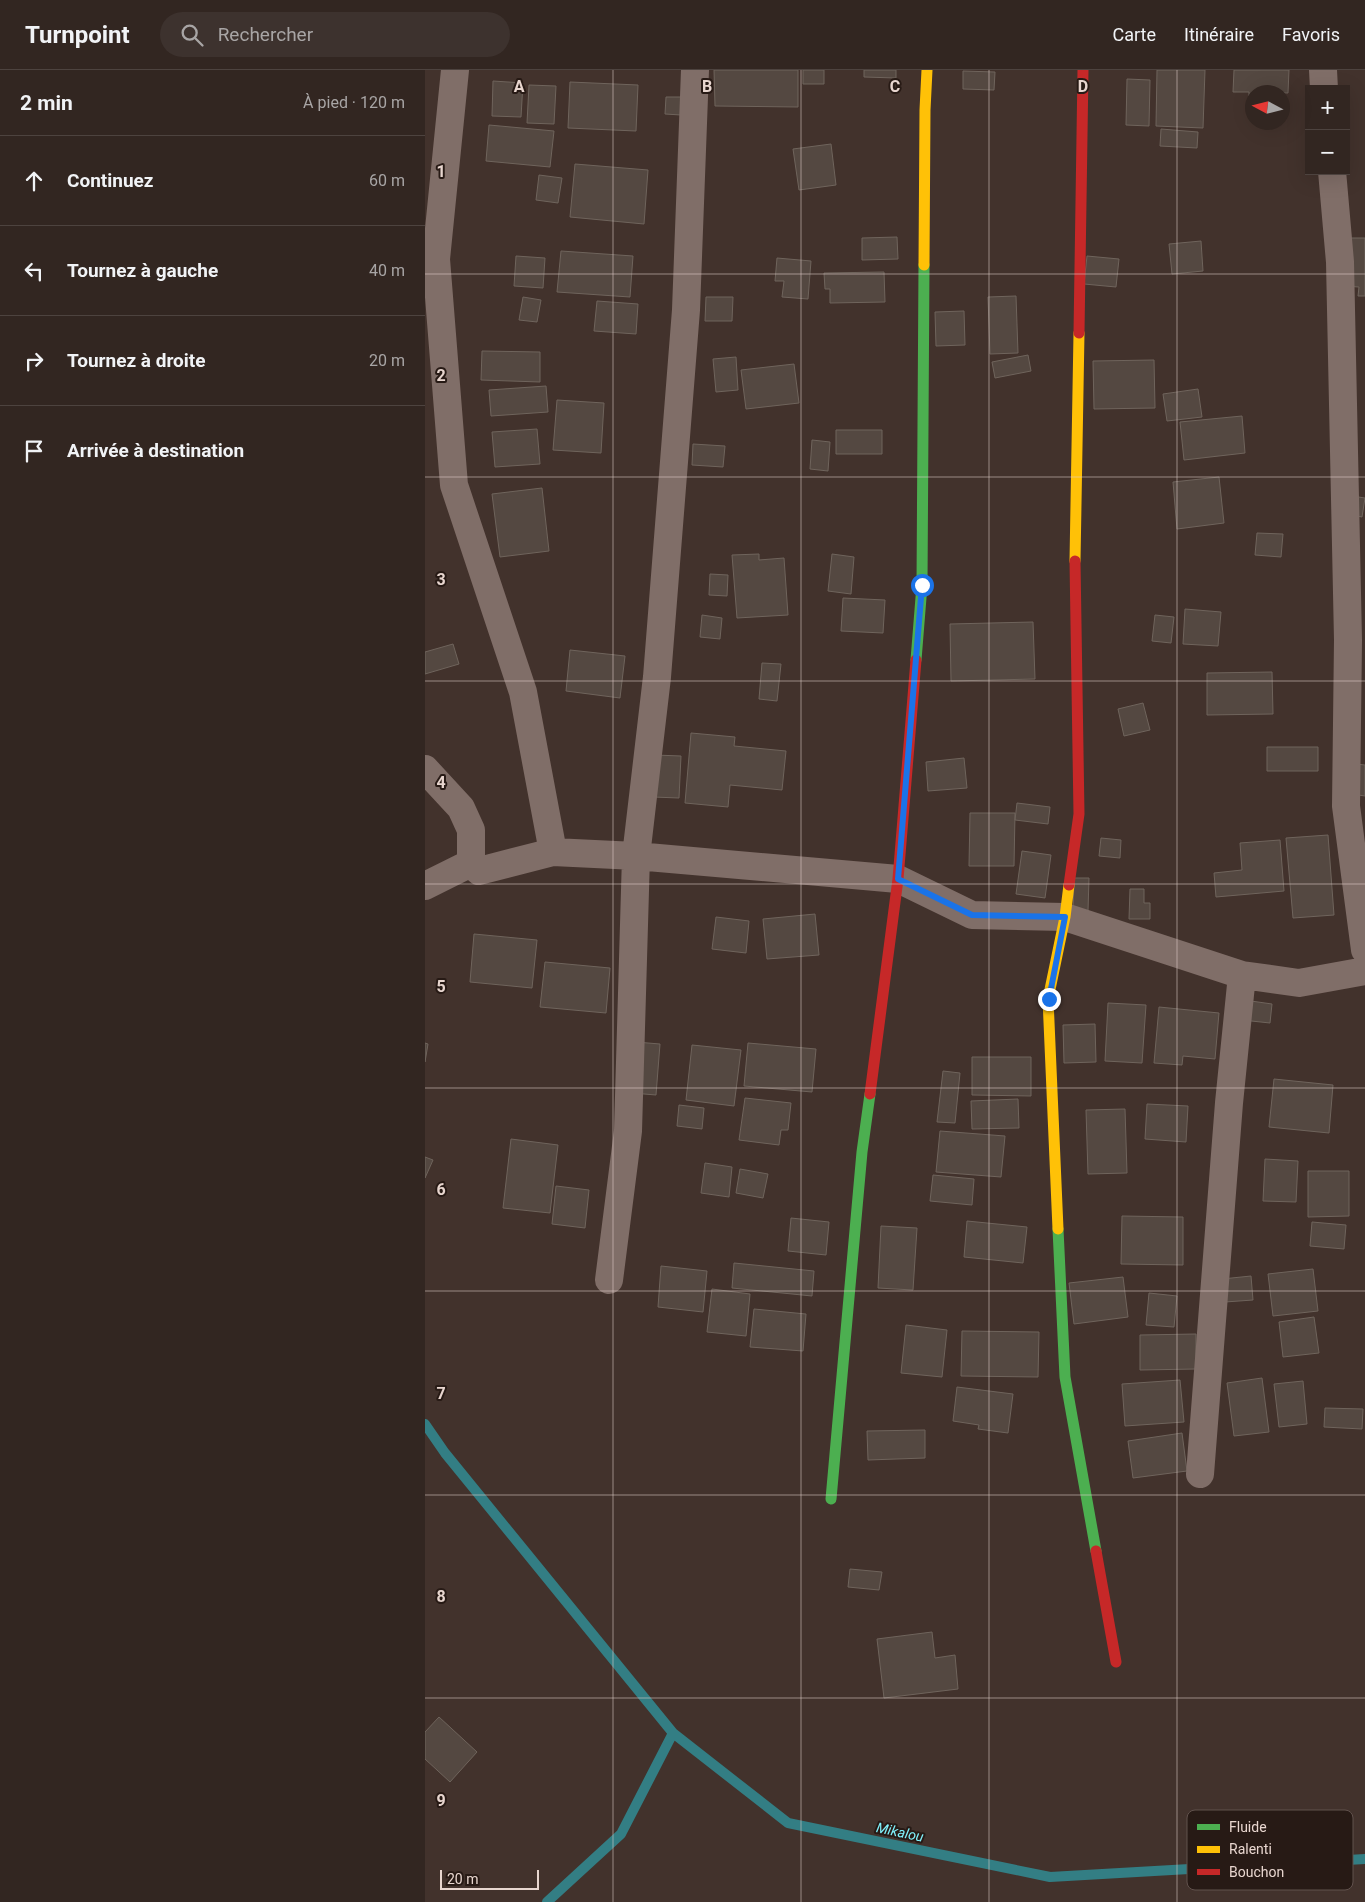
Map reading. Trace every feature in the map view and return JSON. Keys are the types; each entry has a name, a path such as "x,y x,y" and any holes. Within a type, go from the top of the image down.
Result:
{"street":[{"path":"455,70 436,259 454,486 523,692 553,852"},
{"path":"609,1280 628,1131 636,856 657,677 686,310 695,70"},
{"path":"831,1499 862,1152 898,879 922,585 925,120 927,70"},
{"path":"1083,70 1075,560 1079,814 1065,917 1049,999 1065,1377 1116,1662"},
{"path":"1323,70 1325,85"},
{"path":"1332,175 1340,262 1348,640 1346,806 1365,950"},
{"path":"425,769 461,808 471,830 471,862 479,871 553,852 636,856 898,879 972,915 1065,917 1242,975 1299,984 1365,972"},
{"path":"425,886 471,862"},
{"path":"1200,1474 1229,1103 1242,975"}],"building":[{"path":"714,70 798,70 798,107 715,106"},
{"path":"803,70 824,70 824,84 803,84"},
{"path":"864,70 896,70 896,78 864,77"},
{"path":"1157,70 1205,70 1203,128 1156,126"},
{"path":"1234,70 1289,70 1288,85 1245,85 1245,92 1233,92"},
{"path":"963,71 995,72 994,90 963,89"},
{"path":"1127,79 1150,80 1149,126 1126,125"},
{"path":"493,81 523,83 521,117 492,116"},
{"path":"570,82 638,85 636,131 568,128"},
{"path":"529,85 556,86 554,124 527,123"},
{"path":"666,97 682,97 681,115 665,114"},
{"path":"489,125 554,131 550,167 486,161"},
{"path":"1161,129 1198,132 1197,148 1160,146"},
{"path":"831,144 836,185 799,190 793,149"},
{"path":"575,164 648,170 644,224 570,217"},
{"path":"539,175 562,178 558,203 536,200"},
{"path":"897,237 898,259 862,260 862,238"},
{"path":"1344,238 1365,238 1365,296 1358,296 1359,287 1343,286"},
{"path":"1201,241 1203,271 1172,274 1169,244"},
{"path":"561,251 633,256 630,297 557,292"},
{"path":"516,256 545,258 543,288 514,286"},
{"path":"1087,256 1119,259 1116,287 1084,284"},
{"path":"777,258 811,261 808,299 782,297 784,281 775,281"},
{"path":"884,272 885,302 830,303 830,289 825,289 824,273"},
{"path":"1016,296 1018,353 990,354 988,297"},
{"path":"523,297 541,300 537,322 519,320"},
{"path":"706,297 733,297 732,321 705,321"},
{"path":"597,301 638,304 636,334 594,331"},
{"path":"964,311 965,345 936,346 935,312"},
{"path":"482,351 540,352 540,382 481,380"},
{"path":"1028,355 1031,371 995,378 992,362"},
{"path":"736,357 738,390 716,392 713,359"},
{"path":"1154,360 1155,408 1094,409 1093,361"},
{"path":"794,364 799,403 746,409 741,370"},
{"path":"546,386 548,412 491,416 489,390"},
{"path":"1198,389 1202,417 1167,421 1163,394"},
{"path":"557,400 604,403 601,453 553,450"},
{"path":"1242,416 1245,453 1184,460 1180,422"},
{"path":"537,429 540,464 495,467 492,432"},
{"path":"836,430 882,430 882,454 836,454"},
{"path":"812,440 830,442 828,471 810,469"},
{"path":"693,444 725,446 723,467 692,465"},
{"path":"1219,477 1224,523 1177,529 1173,482"},
{"path":"542,488 549,551 500,557 492,494"},
{"path":"1352,496 1365,498 1362,517 1348,514"},
{"path":"1257,533 1283,534 1281,557 1255,555"},
{"path":"759,554 759,560 784,558 788,615 737,618 732,555"},
{"path":"832,554 854,557 851,594 828,591"},
{"path":"710,574 728,575 727,596 709,595"},
{"path":"843,598 885,600 883,633 841,631"},
{"path":"1185,609 1221,612 1218,646 1183,644"},
{"path":"702,615 722,618 720,639 700,637"},
{"path":"1155,615 1174,617 1171,643 1152,641"},
{"path":"1033,622 1035,679 951,681 950,624"},
{"path":"453,644 459,664 425,674 425,652"},
{"path":"570,650 625,656 620,698 566,691"},
{"path":"762,663 781,664 777,701 759,699"},
{"path":"1272,672 1273,714 1207,715 1207,673"},
{"path":"1143,703 1150,730 1124,736 1118,709"},
{"path":"691,733 735,737 734,746 786,751 782,790 730,785 728,807 685,803"},
{"path":"1267,747 1318,747 1318,771 1267,771"},
{"path":"655,755 681,756 679,798 653,797"},
{"path":"964,758 967,788 928,791 926,762"},
{"path":"1356,764 1365,765 1365,796 1352,794"},
{"path":"1017,803 1050,807 1048,824 1015,820"},
{"path":"970,813 1015,813 1014,866 969,866"},
{"path":"1328,835 1334,915 1293,918 1286,838"},
{"path":"1101,838 1121,840 1120,858 1099,856"},
{"path":"1280,840 1284,891 1216,897 1214,873 1242,870 1240,843"},
{"path":"1022,851 1051,855 1045,898 1016,894"},
{"path":"1074,878 1089,878 1088,911 1073,911"},
{"path":"1130,889 1144,889 1144,903 1150,903 1150,919 1129,919"},
{"path":"815,914 819,955 767,959 763,919"},
{"path":"716,917 749,921 746,953 712,949"},
{"path":"474,934 537,940 532,988 470,982"},
{"path":"545,962 610,968 606,1013 540,1007"},
{"path":"1244,1000 1272,1004 1270,1023 1242,1020"},
{"path":"1108,1003 1146,1005 1142,1063 1105,1061"},
{"path":"1159,1007 1219,1013 1215,1059 1183,1056 1182,1065 1154,1063"},
{"path":"1095,1024 1096,1062 1064,1063 1063,1025"},
{"path":"636,1042 660,1044 656,1095 632,1093"},
{"path":"425,1043 428,1044 425,1062"},
{"path":"748,1043 816,1049 812,1092 744,1086"},
{"path":"692,1045 741,1050 734,1106 686,1100"},
{"path":"972,1057 1031,1057 1031,1096 972,1095"},
{"path":"943,1071 960,1073 955,1123 937,1122"},
{"path":"1274,1079 1333,1085 1329,1133 1269,1127"},
{"path":"745,1098 791,1103 788,1130 781,1130 779,1145 739,1140"},
{"path":"1018,1099 1019,1128 972,1129 971,1101"},
{"path":"1147,1104 1188,1106 1186,1142 1145,1139"},
{"path":"679,1105 704,1108 702,1129 677,1126"},
{"path":"1125,1109 1127,1173 1088,1174 1086,1110"},
{"path":"940,1131 1005,1136 1001,1177 936,1172"},
{"path":"511,1139 558,1145 550,1213 503,1208"},
{"path":"425,1157 433,1160 425,1178"},
{"path":"1265,1159 1298,1161 1296,1202 1263,1201"},
{"path":"705,1163 732,1167 729,1197 701,1193"},
{"path":"740,1169 768,1174 763,1198 736,1193"},
{"path":"1308,1171 1349,1171 1349,1216 1308,1217"},
{"path":"933,1175 974,1179 972,1205 930,1201"},
{"path":"556,1186 589,1190 585,1228 552,1224"},
{"path":"1122,1216 1183,1217 1183,1265 1121,1264"},
{"path":"791,1218 829,1222 826,1255 788,1251"},
{"path":"967,1221 1027,1227 1023,1263 964,1257"},
{"path":"1312,1222 1346,1225 1344,1249 1310,1246"},
{"path":"881,1226 917,1228 913,1290 878,1288"},
{"path":"734,1263 814,1271 812,1296 732,1288"},
{"path":"661,1266 707,1271 703,1312 658,1307"},
{"path":"1313,1269 1318,1311 1273,1316 1268,1274"},
{"path":"1251,1276 1253,1300 1225,1302 1222,1279"},
{"path":"1123,1277 1128,1317 1074,1324 1069,1283"},
{"path":"712,1289 750,1294 746,1336 707,1332"},
{"path":"1149,1293 1177,1296 1174,1327 1146,1325"},
{"path":"754,1309 806,1314 803,1351 750,1347"},
{"path":"1314,1317 1319,1353 1283,1357 1279,1322"},
{"path":"906,1325 947,1330 942,1377 901,1373"},
{"path":"962,1331 1039,1332 1038,1377 961,1376"},
{"path":"1196,1334 1196,1369 1140,1370 1140,1335"},
{"path":"1262,1378 1269,1432 1234,1436 1227,1383"},
{"path":"1180,1380 1184,1422 1125,1426 1122,1384"},
{"path":"1303,1381 1307,1424 1279,1427 1274,1384"},
{"path":"957,1387 1013,1394 1008,1433 978,1429 979,1425 953,1421"},
{"path":"1325,1408 1363,1409 1362,1429 1324,1427"},
{"path":"925,1430 925,1458 868,1460 867,1431"},
{"path":"1182,1433 1187,1471 1133,1478 1128,1441"},
{"path":"850,1569 882,1572 879,1590 848,1587"},
{"path":"932,1632 935,1658 955,1655 958,1689 884,1698 877,1639"},
{"path":"439,1717 477,1752 450,1782 425,1759 425,1732"}],"waterway":[{"path":"425,1424 445,1453 673,1733"},
{"name":"Mikalou","path":"547,1902 621,1834 673,1733 788,1823 1050,1877 1187,1869"},
{"name":"Mikalou","path":"1353,1860 1365,1859"}],"traffic: fast":[{"path":"916,660 922,585 924,265"},
{"path":"831,1499 862,1152 870,1094"},
{"path":"1058,1229 1065,1377 1096,1551"}],"traffic: slow":[{"path":"924,265 927,70"},
{"path":"1075,561 1079,333"},
{"path":"1058,1229 1048,999 1065,917 1069,885"}],"traffic: jam":[{"path":"1079,333 1083,70"},
{"path":"1069,885 1079,814 1075,561"},
{"path":"870,1094 898,879 916,660"},
{"path":"1096,1551 1116,1662"}],"route":[{"path":"922,585 898,879 972,915 1065,917 1049,999"}]}
